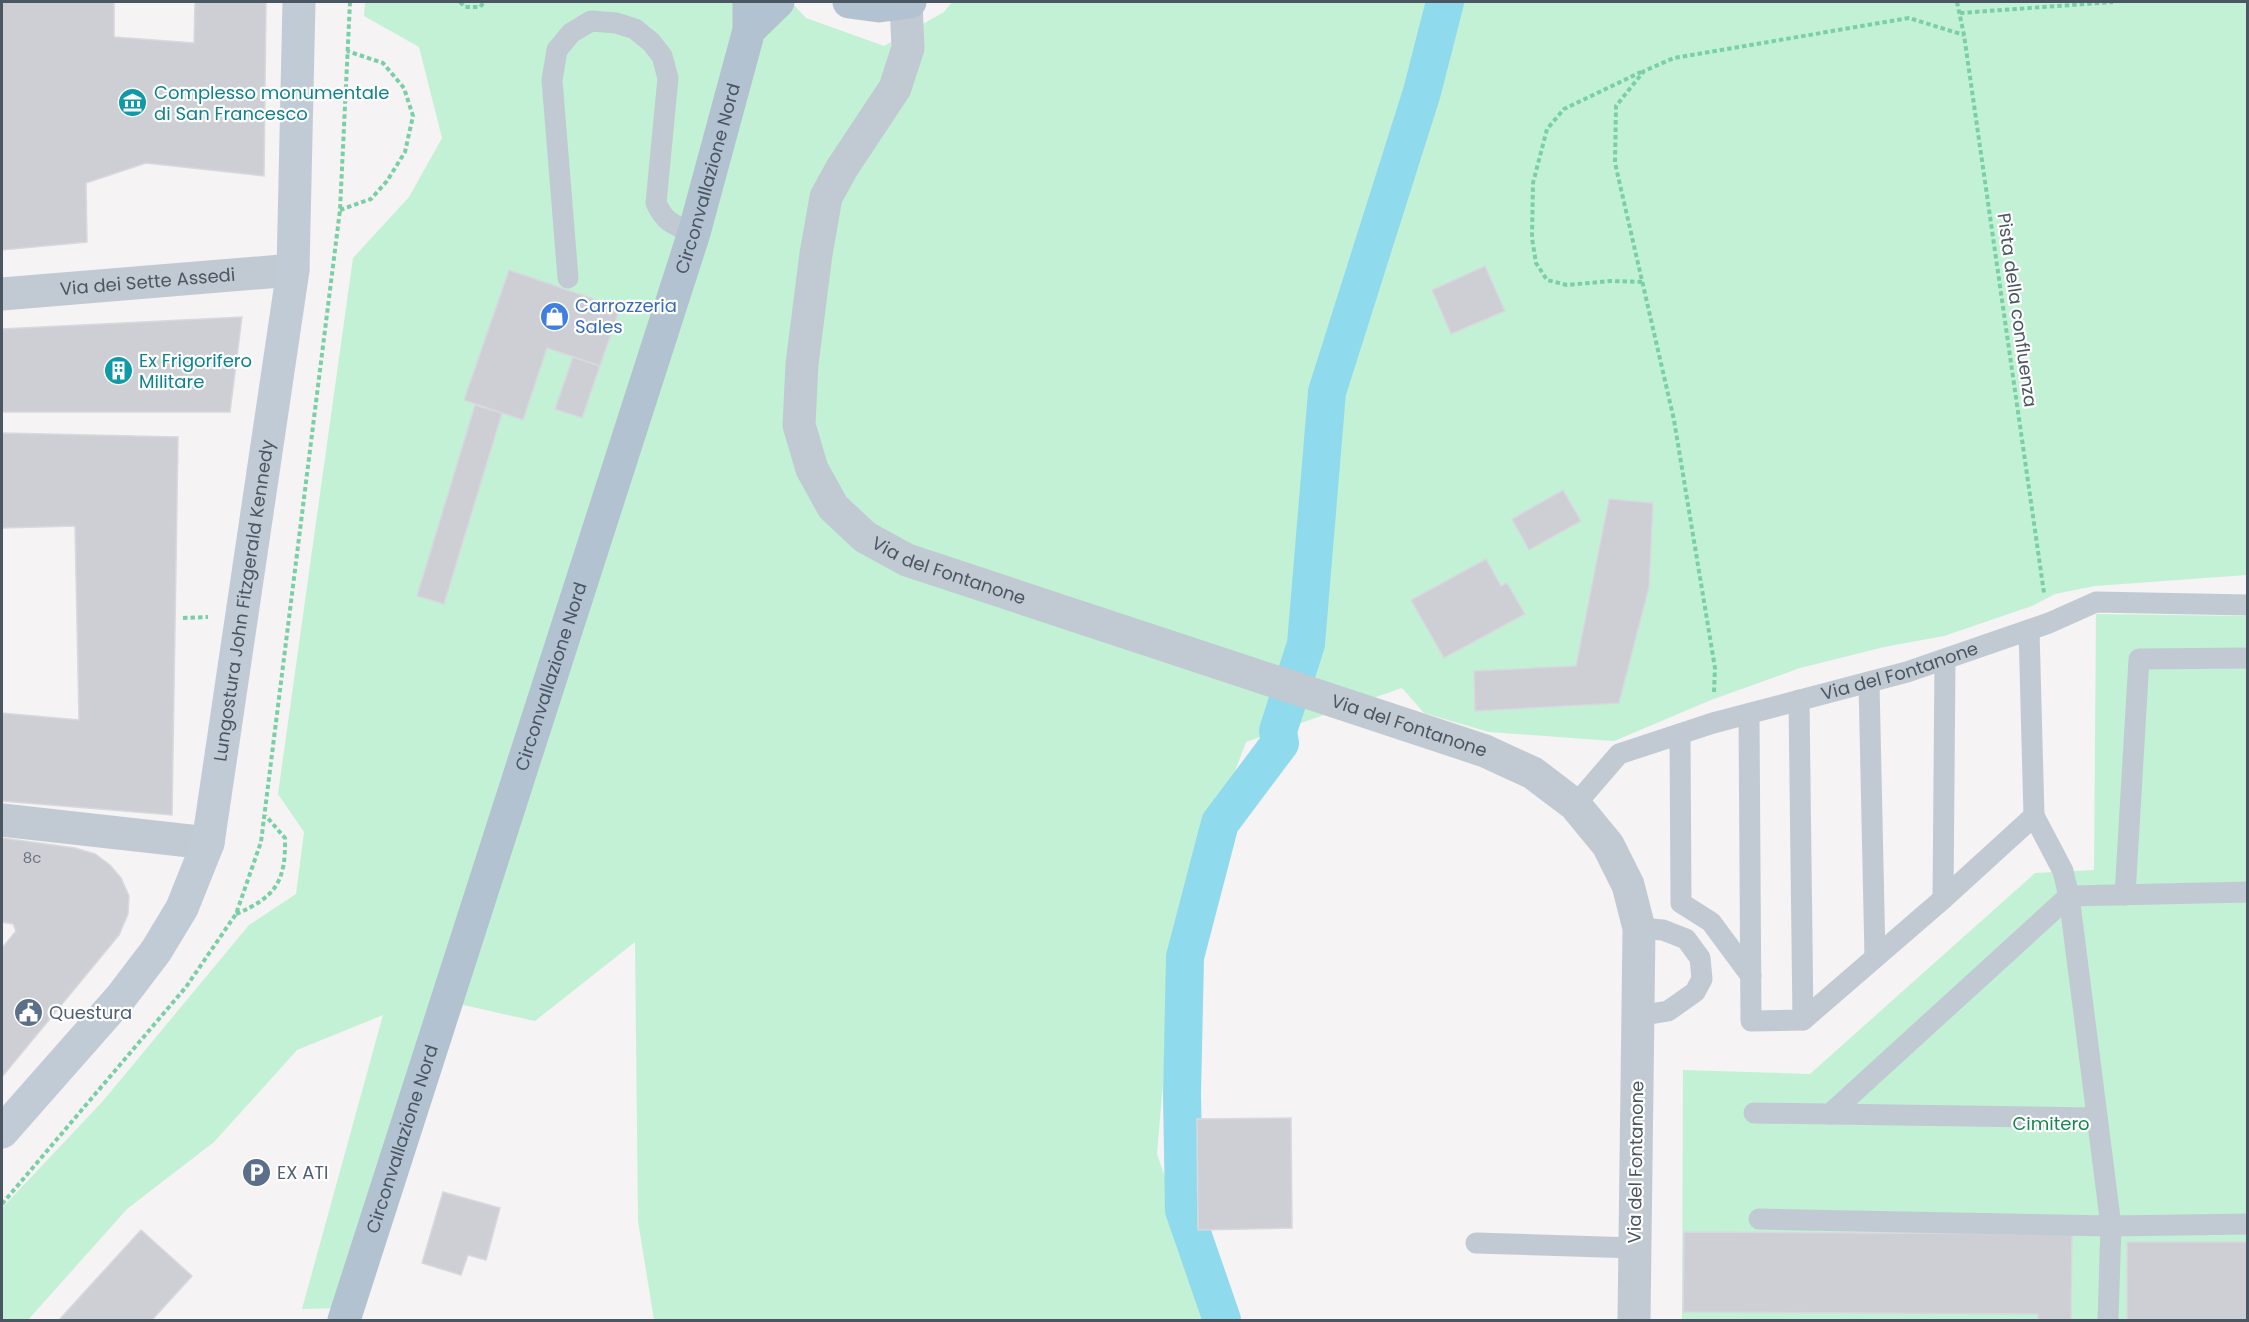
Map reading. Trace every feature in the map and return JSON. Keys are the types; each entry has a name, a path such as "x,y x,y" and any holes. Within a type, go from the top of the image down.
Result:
{"main road":[{"name":"Lungostura John Fitzgerald Kennedy","path":"2,1131 121,997 156,951 182,908 208,843 293,270 299,2"},
{"name":"Circonvallazione Nord","path":"344,1320 694,233 749,16 778,2"},
{"path":"849,2 879,6 908,2"}],"street":[{"name":"Via del Fontanone","path":"908,2 908,48 895,88 842,168 826,197 802,363 799,425 812,469 833,507 865,537 907,560 1485,751 1533,773 1575,805 1608,845 1628,885 1639,928 1634,1320"},
{"name":"Via dei Sette Assedi","path":"2,294 293,270"},
{"path":"2,820 208,843"}],"lane":[{"path":"568,278 552,80 557,50 571,33 591,21 616,23 635,29 651,42 662,56 668,78 656,203 662,216 672,224 694,233"},
{"name":"Via del Fontanone","path":"1575,805 1619,753 1713,723 1869,682 1945,659 2039,626 2096,602 2247,605"},
{"path":"2039,626 2034,816 2063,871 2069,896 2111,1226 2108,1320"},
{"path":"2125,895 2139,659 2247,658"},
{"path":"1943,899 1945,659"},
{"path":"1869,682 1875,957"},
{"path":"1799,700 1803,1020"},
{"path":"1749,714 1751,1022 1803,1020 1943,899 2034,816"},
{"path":"1680,734 1681,903 1711,922 1751,976"},
{"path":"1830,1114 2069,896 2247,892"},
{"path":"1638,1016 1668,1011 1695,992 1702,979 1700,958 1686,939 1663,930 1639,928"},
{"path":"1754,1113 2097,1118"},
{"path":"1759,1219 2111,1226 2247,1224"},
{"path":"1476,1243 1635,1248"}],"path":[{"path":"460,2 465,7 480,7 484,2"},
{"name":"Pista della confluenza","path":"1957,2 1964,35 2039,626"},
{"path":"1960,13 2113,2"},
{"path":"1642,282 1611,280 1567,285 1547,280 1536,263 1532,238 1533,183 1547,129 1564,108 1674,58 1909,18 1964,35"},
{"path":"340,210 371,199 387,181 405,152 413,116 404,88 383,63 347,51"},
{"path":"1644,71 1616,106 1615,163 1674,420 1715,668 1713,723"},
{"path":"183,618 194,618"},
{"path":"236,914 258,904 277,885 286,861 285,838 265,815"}],"green space":[{"path":"365,2 791,2 806,18 884,46 944,12 952,2 2247,2 2247,575 2095,586 2055,594 2032,606 1944,636 1884,647 1800,668 1711,700 1614,741 1489,732 1424,713 1402,688 1246,742 1176,928 1157,1154 1214,1320 654,1320 638,1221 635,942 535,1021 437,999 346,1308 302,1309 383,1015 297,1050 214,1142 127,1209 28,1320 2,1320 2,1208 103,1101 249,925 296,894 304,832 278,794 353,258 409,197 442,138 419,47 364,16"},
{"name":"Cimitero","path":"2096,614 2247,616 2247,1320 1682,1320 1683,1070 1810,1074 2035,873 2094,870"}],"building":[{"name":"Complesso monumentale di San Francesco","path":"2,2 114,2 114,37 194,43 195,2 266,2 264,176 146,163 86,183 87,242 2,250"},
{"path":"1485,266 1505,311 1451,334 1432,290"},
{"path":"509,270 620,308 600,366 547,348 523,420 464,400"},
{"name":"Ex Frigorifero Militare","path":"242,317 230,412 2,412 2,329"},
{"path":"573,357 600,366 582,418 555,409"},
{"path":"475,405 502,413 444,604 417,596"},
{"path":"2,433 178,437 172,815 2,801 2,713 79,720 75,526 2,528"},
{"path":"1563,490 1581,521 1529,550 1512,519"},
{"path":"1609,499 1653,503 1649,587 1619,703 1475,711 1474,671 1576,666"},
{"path":"1486,559 1501,586 1507,583 1525,614 1444,658 1411,600"},
{"name":"Questura","path":"2,838 75,848 95,854 110,865 121,878 129,896 128,914 119,935 2,1077 2,948 16,931 13,924 2,922"},
{"path":"1291,1118 1292,1228 1198,1230 1197,1119"},
{"path":"443,1192 500,1208 486,1260 468,1255 461,1275 422,1263"},
{"path":"141,1230 192,1276 152,1320 59,1320"},
{"path":"1684,1232 2072,1234 2071,1320 2038,1320 2038,1314 1683,1312"},
{"path":"2127,1242 2248,1242 2248,1320 2127,1320"}],"waterway":[{"path":"1222,1320 1184,1210 1182,1094 1185,957 1220,823 1280,743 1278,731 1306,644 1327,392 1422,92 1445,2"}],"place":[{"name":"Complesso monumentale di San Francesco","path":"133,103"},
{"name":"Carrozzeria Sales","path":"554,316"},
{"name":"Ex Frigorifero Militare","path":"118,371"},
{"name":"Questura","path":"28,1013"},
{"name":"EX ATI","path":"256,1173"}]}
